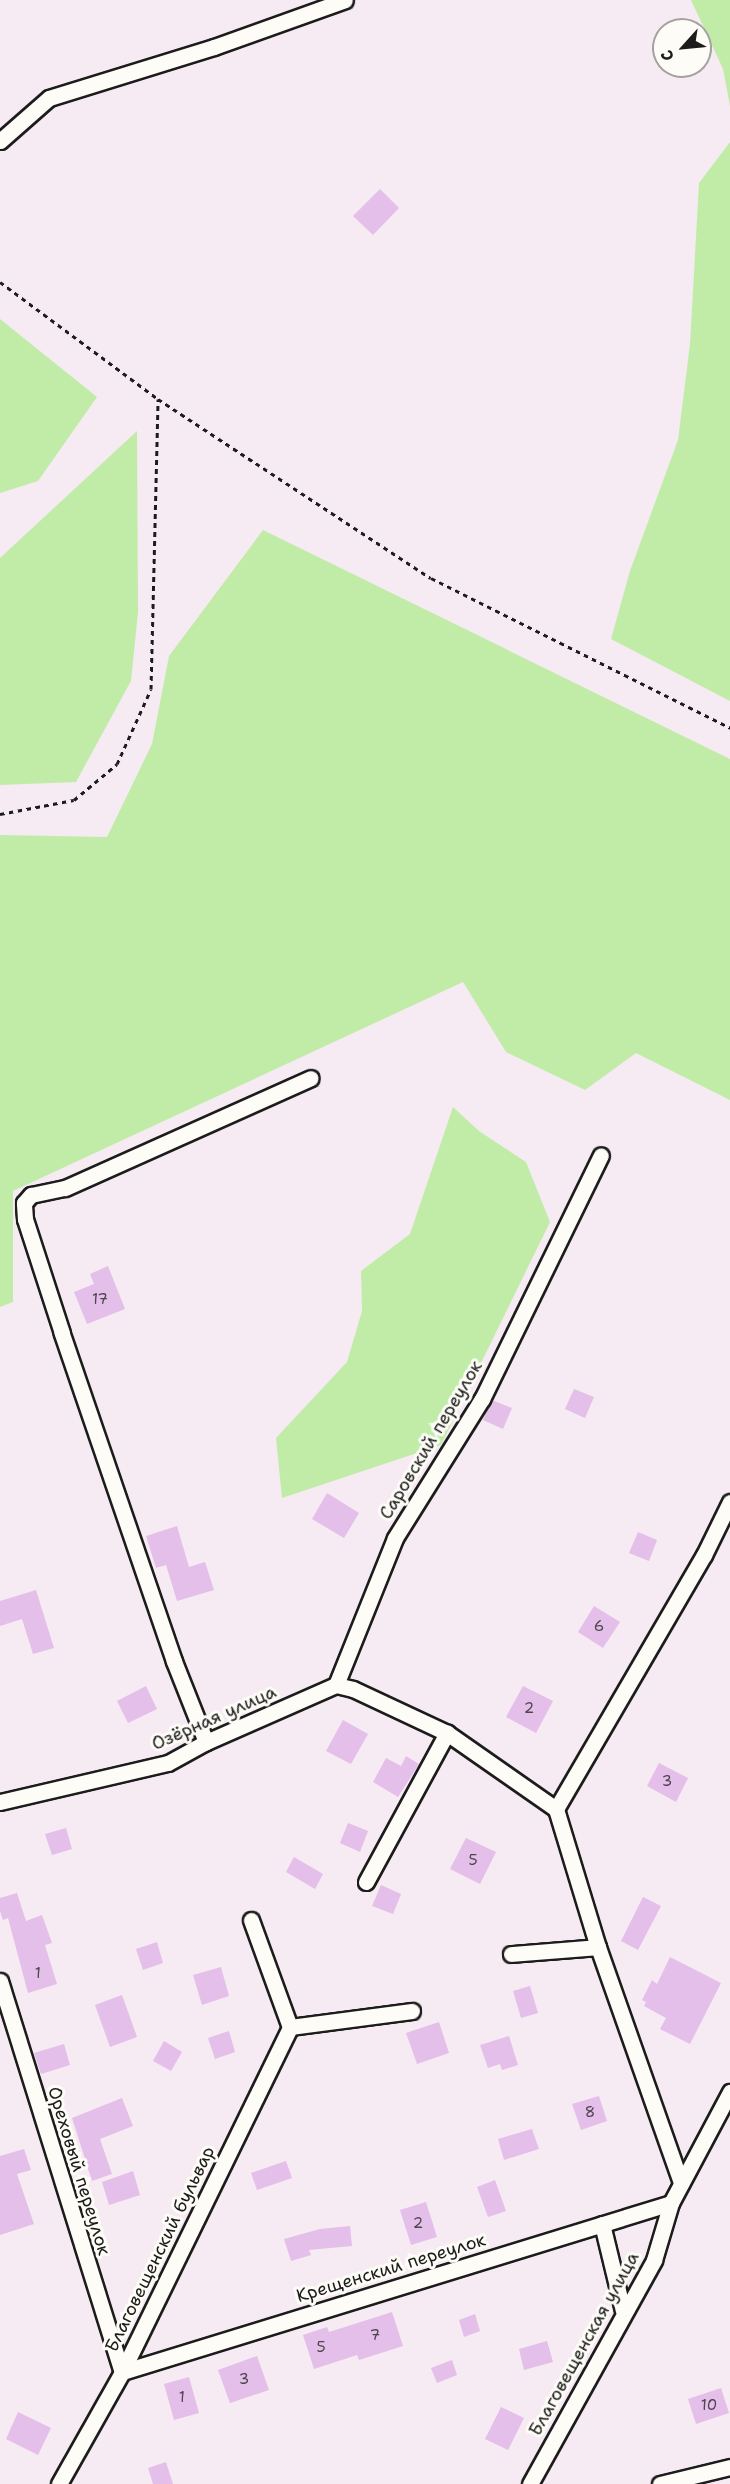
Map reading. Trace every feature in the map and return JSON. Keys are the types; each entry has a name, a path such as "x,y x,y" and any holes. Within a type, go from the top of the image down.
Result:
{"street":[{"path":"0,141 49,98 214,47 345,0"},
{"path":"206,1742 62,1333 25,1219 24,1203 31,1195 65,1188 311,1078"},
{"name":"Саровский переулок","path":"336,1685 395,1538 482,1399 601,1155"},
{"path":"556,1809 704,1555 730,1502"},
{"path":"336,1685 352,1689 447,1733 556,1809 598,1947 681,2183"},
{"name":"Озёрная улица","path":"0,1802 168,1763 206,1742 336,1685"},
{"path":"366,1882 447,1733"},
{"path":"251,1920 290,2027 412,2011"},
{"path":"511,1954 598,1947"},
{"name":"Ореховый переулок","path":"0,1981 122,2372"},
{"name":"Благовещенский бульвар","path":"59,2484 122,2372 290,2027"},
{"name":"Благовещенская улица","path":"530,2484 623,2311 654,2260 671,2203 730,2092"},
{"name":"Крещенский переулок","path":"122,2372 671,2203"},
{"path":"602,2223 623,2311"},
{"path":"660,2484 730,2467"}],"path":[{"path":"0,282 158,399 431,578 730,728"},
{"path":"0,814 74,800 117,764 151,689 158,399"}],"green space":[{"path":"691,0 730,0 730,106 723,69 712,45 712,18 699,18"},
{"path":"730,142 730,701 611,639 630,571 678,440 690,344 699,183"},
{"path":"0,319 97,397 38,481 0,493"},
{"path":"137,431 138,612 131,681 76,782 0,785 0,558"},
{"path":"263,530 730,759 730,1100 636,1053 585,1090 506,1052 463,982 13,1191 13,1302 0,1307 0,835 107,837 152,744 169,656"},
{"path":"453,1107 479,1131 526,1162 550,1222 441,1445 282,1498 276,1438 347,1362 362,1311 361,1271 410,1234"}],"building":[{"path":"380,189 399,208 373,235 353,216"},
{"path":"108,1266 125,1309 87,1324 74,1292 94,1284 90,1274"},
{"path":"574,1389 594,1397 585,1418 565,1409"},
{"path":"492,1400 512,1408 503,1429 483,1420"},
{"path":"327,1493 359,1513 344,1538 312,1519"},
{"path":"177,1526 189,1567 205,1562 214,1590 177,1601 166,1565 156,1568 146,1536"},
{"path":"638,1532 657,1540 649,1561 629,1553"},
{"path":"36,1590 54,1648 33,1654 22,1619 0,1626 0,1601"},
{"path":"594,1606 620,1622 603,1648 578,1632"},
{"path":"146,1686 157,1709 128,1723 117,1701"},
{"path":"523,1686 553,1701 536,1733 506,1717"},
{"path":"343,1720 368,1734 351,1764 326,1751"},
{"path":"406,1756 419,1764 398,1797 373,1782 386,1758 401,1766"},
{"path":"659,1763 688,1778 676,1802 647,1786"},
{"path":"348,1823 368,1831 360,1852 340,1843"},
{"path":"66,1828 72,1849 52,1855 45,1834"},
{"path":"466,1838 496,1852 480,1884 450,1869"},
{"path":"294,1857 323,1874 315,1889 286,1872"},
{"path":"381,1885 401,1894 393,1914 372,1906"},
{"path":"17,1893 26,1921 42,1915 52,1943 45,1945 57,1984 28,1993 8,1918 3,1920 0,1911 0,1898"},
{"path":"643,1897 661,1906 638,1950 621,1941"},
{"path":"157,1942 163,1963 143,1970 136,1949"},
{"path":"670,1957 721,1983 690,2044 660,2029 666,2018 644,2006 646,2002 642,2000 652,1980 657,1984"},
{"path":"221,1967 229,1996 202,2005 193,1975"},
{"path":"530,1986 538,2013 521,2018 513,1991"},
{"path":"122,1995 137,2037 110,2047 95,2005"},
{"path":"439,2022 449,2053 417,2064 406,2033"},
{"path":"229,2031 235,2052 215,2059 208,2038"},
{"path":"509,2036 518,2065 502,2070 500,2064 488,2068 480,2045"},
{"path":"164,2041 182,2052 171,2071 153,2061"},
{"path":"64,2044 70,2065 41,2074 34,2053"},
{"path":"599,2096 607,2121 581,2130 572,2104"},
{"path":"122,2098 133,2126 100,2139 112,2174 92,2181 72,2118"},
{"path":"532,2129 539,2149 504,2160 498,2139"},
{"path":"24,2149 31,2170 17,2174 34,2224 0,2235 0,2156"},
{"path":"286,2161 292,2178 257,2190 251,2173"},
{"path":"133,2171 140,2195 109,2205 102,2182"},
{"path":"495,2180 506,2211 488,2217 477,2187"},
{"path":"426,2202 437,2237 411,2245 400,2210"},
{"path":"350,2226 352,2246 309,2250 311,2255 291,2261 284,2239 320,2229"},
{"path":"392,2312 403,2346 359,2360 357,2355 314,2369 303,2335 327,2327 329,2332"},
{"path":"475,2314 480,2331 464,2337 459,2320"},
{"path":"547,2341 553,2362 524,2370 519,2349"},
{"path":"257,2356 269,2390 230,2403 218,2370"},
{"path":"452,2360 457,2375 437,2383 431,2368"},
{"path":"189,2377 199,2413 174,2420 164,2384"},
{"path":"721,2388 729,2413 696,2424 688,2399"},
{"path":"501,2407 524,2418 508,2450 485,2439"},
{"path":"18,2412 51,2428 38,2455 6,2439"},
{"path":"166,2462 173,2484 153,2484 148,2468"}]}
